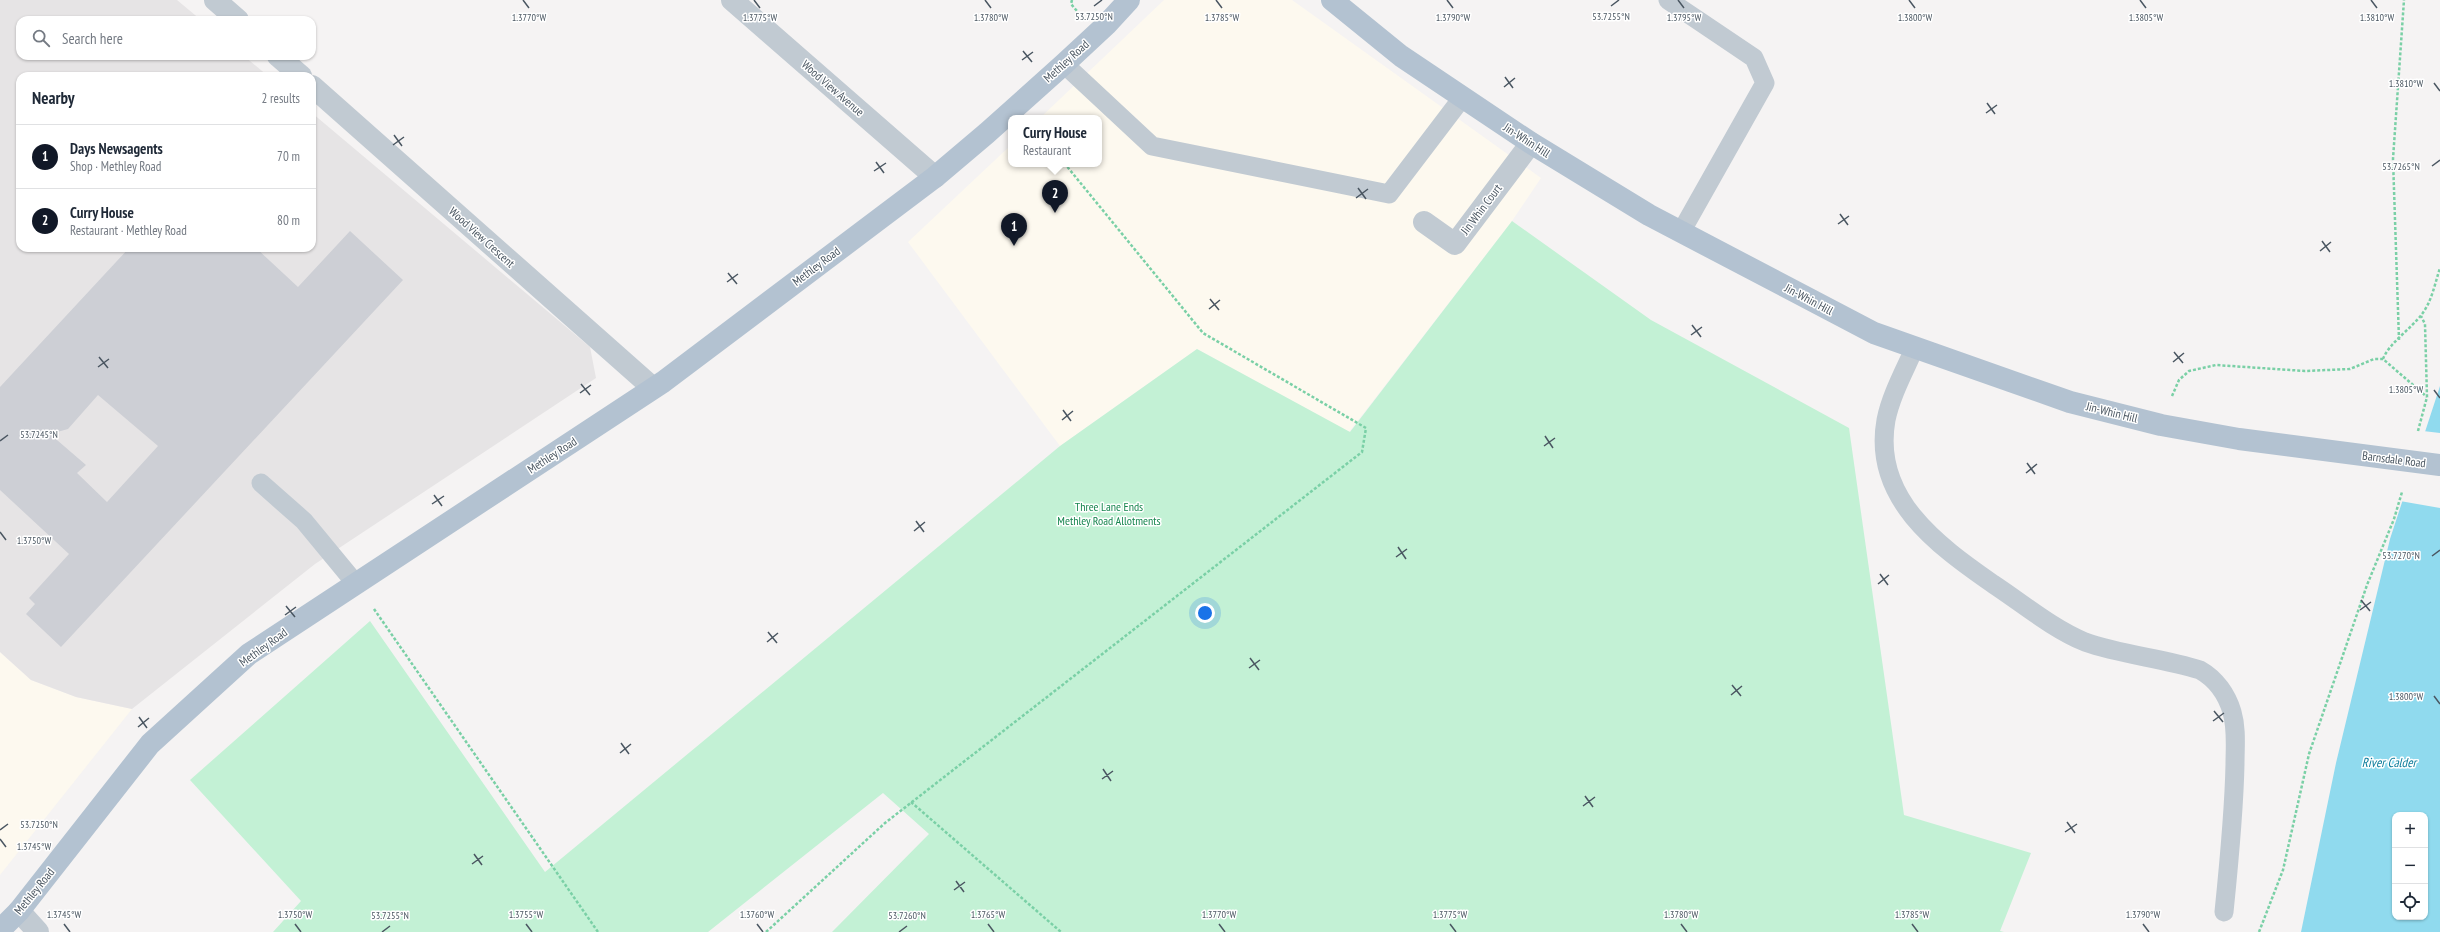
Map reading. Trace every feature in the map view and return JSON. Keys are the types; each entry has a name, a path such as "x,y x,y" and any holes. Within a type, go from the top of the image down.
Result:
{"main road":[{"name":"Methley Road","path":"0,930 18,911 150,744 249,654 653,388 935,177 1064,64 1106,25 1129,0"},
{"name":"Jin-Whin Hill","path":"1343,4 1401,56 1531,143 1681,232 1874,333 2070,402 2161,425 2239,440 2349,453"},
{"name":"Barnsdale Road","path":"2349,453 2440,465"}],"street":[{"path":"215,0 233,16"},
{"name":"Wood View Avenue","path":"732,0 935,177"},
{"path":"283,60 296,72"},
{"name":"Wood View Crescent","path":"316,90 653,388"},
{"name":"Jin Whin Court","path":"1424,222 1455,244 1531,143"},
{"path":"18,911 38,932"}],"lane":[{"path":"1668,0 1754,58 1766,83 1681,232"},
{"path":"1064,64 1152,146 1389,194 1462,98"},
{"path":"1915,347 1890,406 1885,440 1889,474 1902,503 1917,522 1934,540 1983,577 2074,636 2099,646 2200,670 2214,680 2224,693 2232,712 2236,739 2233,828 2224,912"},
{"path":"261,483 304,520 356,584"}],"path":[{"path":"2399,340 2393,159 2404,0"},
{"path":"766,932 885,823 1362,452 1366,428 1203,333 1068,167"},
{"path":"2383,359 2386,350 2399,340 2428,306 2440,268"},
{"path":"2417,435 2427,397 2425,324 2421,316"},
{"path":"2161,425 2179,380 2189,371 2216,365 2304,371 2350,369 2374,359 2383,359 2427,397"},
{"path":"2259,932 2284,870 2309,754 2366,585 2394,519 2402,489"},
{"path":"356,584 598,932"},
{"path":"912,802 1061,932"}],"shaded area":[{"path":"0,0 177,0 196,16 16,16 16,60 249,60 263,72 16,72 16,252 316,252 316,116 590,347 596,378 315,564 132,709 76,697 31,680 0,652"},
{"path":"1164,0 1292,0 1541,178 1512,221 1349,432 1197,349 1060,446 908,242 1008,148 1008,167 1102,167 1102,115 1043,115"},
{"path":"0,652 31,680 76,697 132,709 0,875"}],"green space":[{"name":"Three Lane Ends Methley Road Allotments","path":"1512,221 1651,320 1849,428 1904,815 2031,853 2000,931 2004,932 832,932 929,834 883,793 708,932 273,932 301,901 190,780 370,621 545,872 1060,446 1197,349 1350,432"}],"water":[{"name":"River Calder","path":"2440,386 2440,932 2301,932 2336,763 2390,539"}],"pier":[{"path":"2423,431 2440,433 2440,508 2400,501"}],"building":[{"path":"350,231 403,280 61,647 26,614 35,604 29,598 69,554 0,490 0,387 125,252 260,252 298,287","holes":["98,395 158,446 107,502 77,473 86,465 50,434 68,429"]}],"place":[{"name":"Curry House","path":"1055,213"},
{"name":"Days Newsagents","path":"1014,246"}]}
